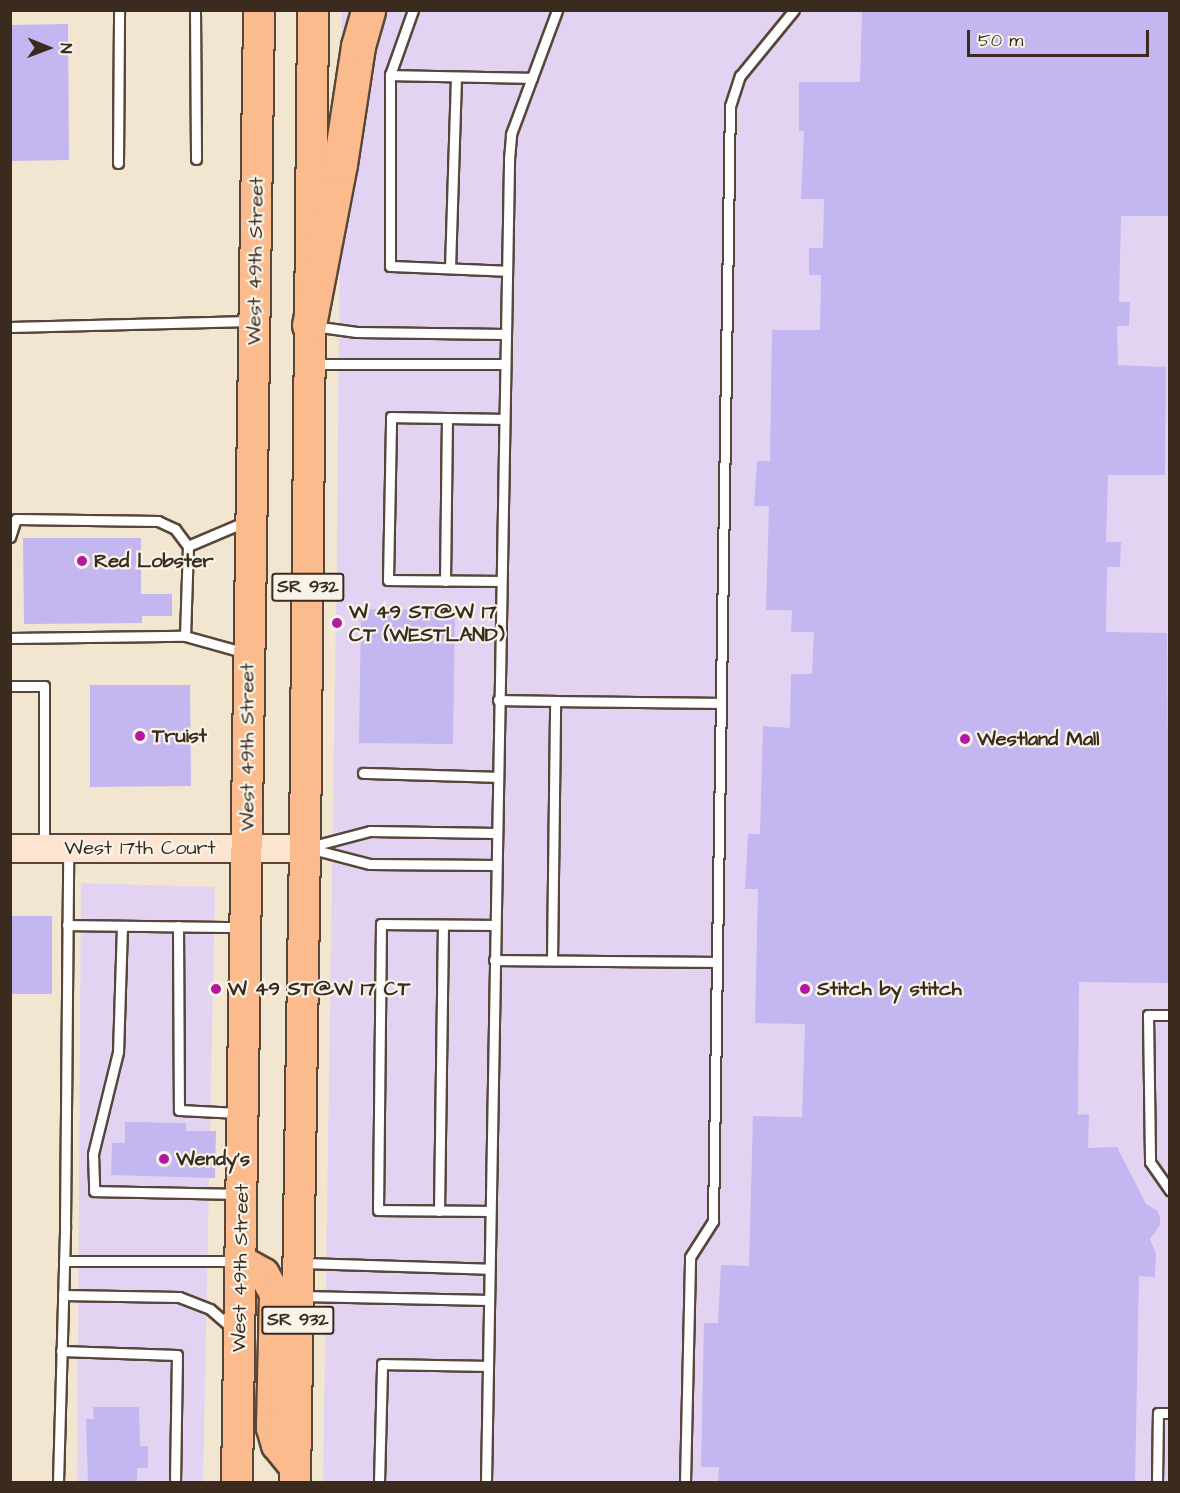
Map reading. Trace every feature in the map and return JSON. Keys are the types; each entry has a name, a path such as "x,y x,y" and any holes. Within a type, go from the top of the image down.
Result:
{"highway":[{"path":"309,326 340,164 358,46 368,10"}],"main road":[{"name":"West 49th Street","path":"237,1482 259,10"},
{"name":"SR 932","path":"295,1475 305,848 313,10"},
{"path":"241,1261 264,1274 275,1294 272,1428 277,1445 295,1475"}],"street":[{"name":"West 17th Court","path":"10,848 305,848"}],"lane":[{"path":"118,163 119,10"},
{"path":"195,10 196,159"},
{"path":"413,10 390,75 390,266 507,271"},
{"path":"486,1482 504,364 511,134 557,10"},
{"path":"685,1482 690,1257 713,1221 730,106 740,76 794,10"},
{"path":"390,75 532,78"},
{"path":"450,268 456,77"},
{"path":"10,327 255,321"},
{"path":"309,326 357,333 505,334"},
{"path":"309,364 504,364"},
{"path":"500,581 388,579 391,417 503,419"},
{"path":"445,580 447,418"},
{"path":"10,537 16,519 158,521 175,529 188,546 185,636"},
{"path":"188,546 253,519"},
{"path":"10,638 185,636 249,654"},
{"path":"10,686 44,686 56,848 67,925 64,1261 58,1482"},
{"path":"498,700 721,703"},
{"path":"552,960 555,701"},
{"path":"363,772 497,777"},
{"path":"305,848 370,831 496,833"},
{"path":"305,848 370,864 496,864"},
{"path":"490,1211 378,1210 381,924 495,925"},
{"path":"67,925 247,927"},
{"path":"439,1210 443,925"},
{"path":"122,926 118,1052 93,1154 94,1191 242,1194"},
{"path":"178,927 179,1110 243,1113"},
{"path":"494,960 717,962"},
{"path":"1170,1015 1148,1015 1150,1162 1170,1191"},
{"path":"64,1261 241,1261"},
{"path":"299,1263 489,1269"},
{"path":"63,1295 179,1298 210,1309 240,1335"},
{"path":"298,1296 489,1300"},
{"path":"61,1351 177,1355 175,1482"},
{"path":"379,1482 381,1364 487,1366"},
{"path":"1157,1482 1158,1413 1170,1413"}],"shaded area":[{"path":"342,11 1169,11 1169,1482 323,1482 337,540"},
{"path":"81,883 215,887 203,1482 77,1482"}],"building":[{"name":"Westland Mall","path":"862,10 1170,10 1169,216 1121,216 1119,302 1130,302 1129,326 1117,326 1118,365 1166,367 1165,475 1108,475 1106,542 1121,542 1120,567 1107,567 1106,632 1167,633 1170,983 1079,982 1078,1115 1089,1114 1088,1148 1117,1147 1146,1204 1157,1210 1160,1217 1160,1225 1150,1239 1156,1254 1155,1277 1139,1276 1135,1482 718,1482 719,1467 701,1467 704,1323 718,1323 721,1265 749,1266 753,1116 802,1117 805,1024 755,1023 758,889 745,889 748,834 760,834 763,726 790,728 791,674 812,674 814,632 791,632 792,610 766,610 769,506 754,506 757,461 770,461 772,330 820,330 821,275 809,275 809,248 823,248 824,199 801,199 804,131 799,131 799,82 860,82"},
{"path":"68,24 69,160 10,161 10,25"},
{"name":"Red Lobster","path":"23,538 141,538 141,594 172,594 172,616 142,616 142,623 24,624"},
{"path":"361,609 455,610 453,744 359,743"},
{"name":"Truist","path":"90,685 190,685 191,786 90,787"},
{"path":"10,916 52,916 52,994 10,994"},
{"name":"Wendy's","path":"125,1122 186,1123 186,1131 216,1131 215,1178 111,1175 112,1143 125,1143"},
{"path":"93,1407 139,1407 140,1446 148,1446 148,1468 137,1468 137,1482 88,1482 86,1419 94,1419"}],"place":[{"name":"Red Lobster","path":"82,561"},
{"name":"W 49 ST@W 17 CT (WESTLAND)","path":"337,623"},
{"name":"Truist","path":"140,736"},
{"name":"Westland Mall","path":"965,739"},
{"name":"W 49 ST@W 17 CT","path":"216,989"},
{"name":"Stitch by stitch","path":"805,989"},
{"name":"Wendy's","path":"164,1159"}]}
